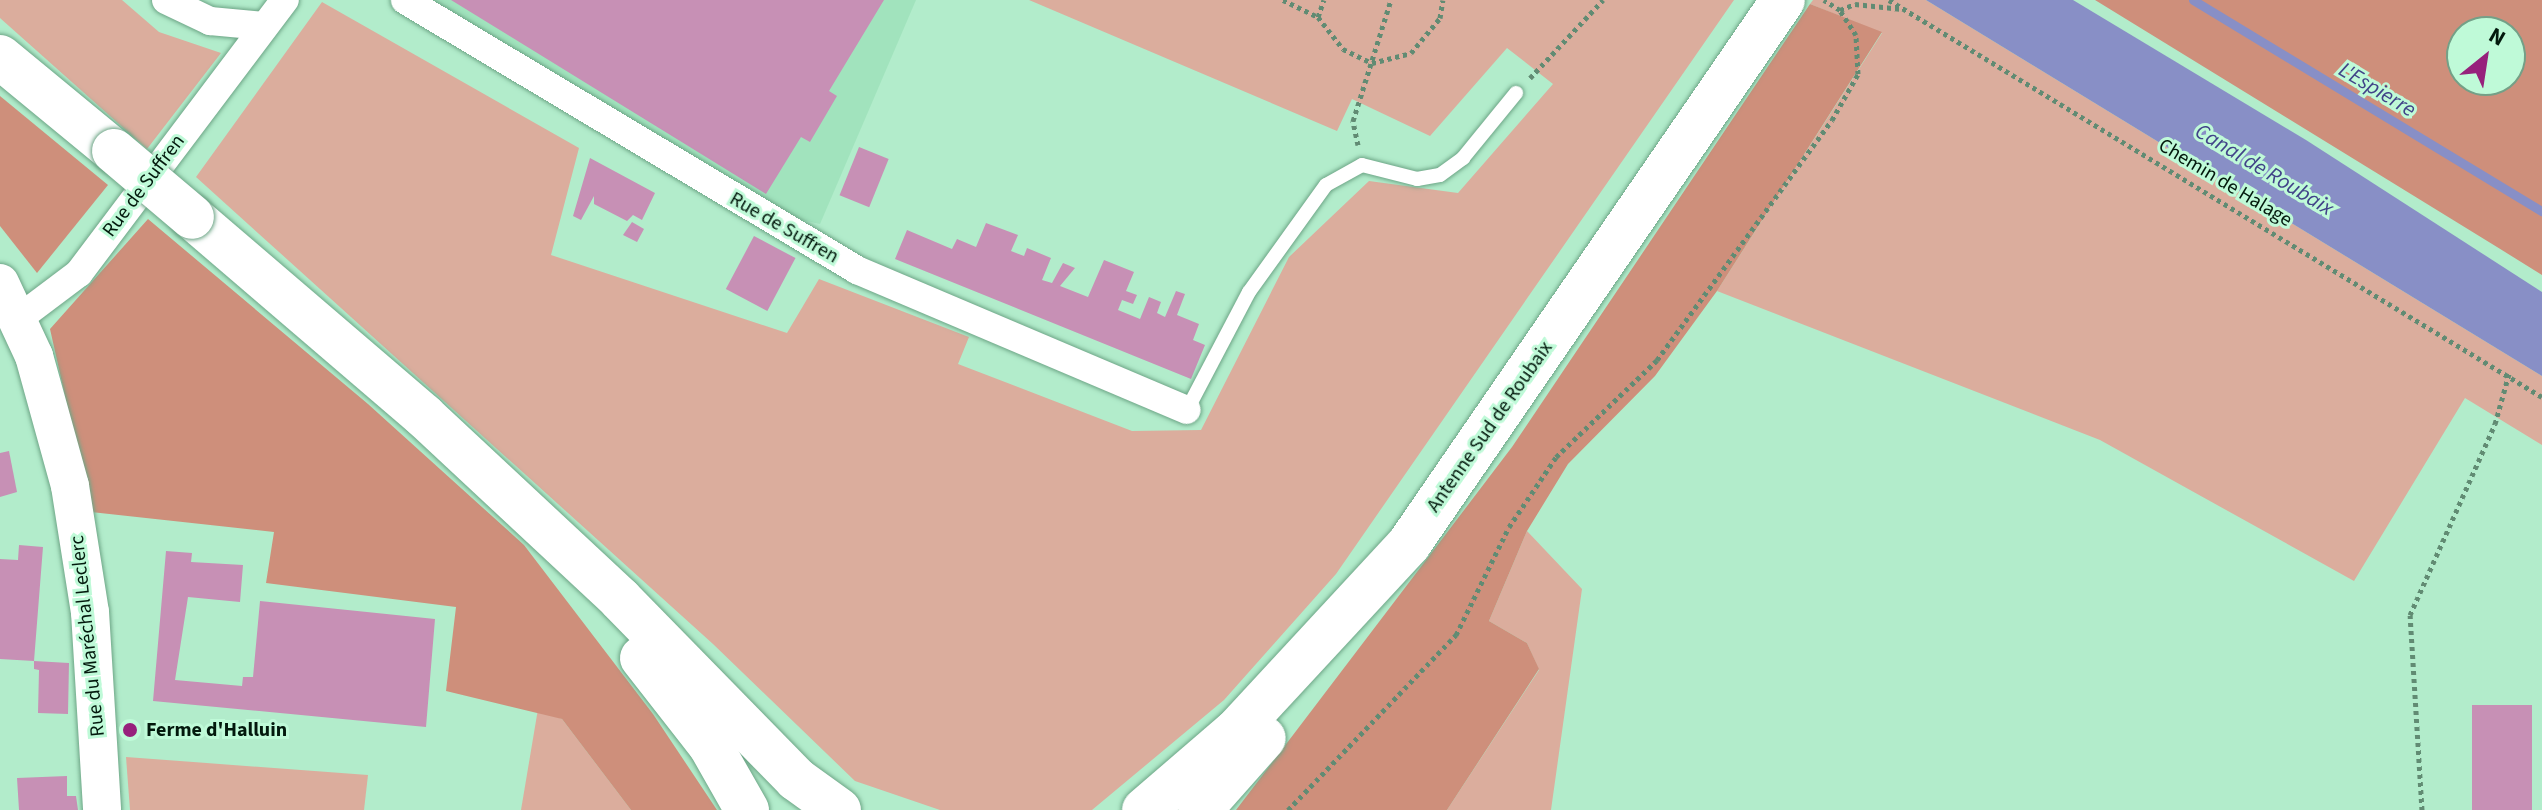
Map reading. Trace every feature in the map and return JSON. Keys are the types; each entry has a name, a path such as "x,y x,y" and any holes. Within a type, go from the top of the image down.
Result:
{"highway":[{"name":"Antenne Sud de Roubaix","path":"1144,810 1236,731 1409,544 1775,12"},
{"path":"0,57 424,416 620,599 796,779 839,810"},
{"path":"534,521 710,745 747,810"},
{"path":"1200,810 1346,638 1409,544"}],"street":[{"path":"166,0 210,21 264,26"},
{"name":"Rue de Suffren","path":"18,319 79,273 285,0"},
{"name":"Rue de Suffren","path":"405,0 845,264 1187,410"},
{"name":"Rue du Maréchal Leclerc","path":"0,283 18,319 59,439 83,555 102,810"}],"lane":[{"path":"1187,410 1249,292 1326,185 1362,165 1417,179 1440,175 1463,158 1516,93"}],"path":[{"path":"1283,0 1318,17 1343,49 1372,63 1411,53 1440,18 1443,0"},
{"path":"1318,17 1324,0"},
{"path":"1362,165 1353,121 1391,0"},
{"path":"1516,93 1603,0"},
{"path":"1288,810 1456,635 1509,527 1556,457 1657,360 1832,120 1858,74 1856,35 1840,10 1824,0"},
{"name":"Chemin de Halage","path":"1889,0 2509,374 2542,397"},
{"path":"1840,10 1855,4 1905,9"},
{"path":"2422,810 2410,615 2495,424 2509,374"}],"shaded area":[{"path":"0,0 122,0 159,32 221,53 147,149 0,18"},
{"path":"415,0 916,0 820,224 770,213"},
{"path":"1029,0 1734,0 1336,574 1224,700 1092,810 940,810 855,781 713,644 196,177 322,2 579,148 551,255 787,333 819,279 969,337 958,364 1132,431 1201,430 1289,257 1369,181 1458,193 1553,84 1507,48 1430,136 1352,99 1337,131"},
{"path":"1813,0 1926,0 2542,376 2542,445 2465,398 2354,581 2100,440 1717,291 1882,33 1810,4"},
{"path":"2095,0 2542,0 2542,275"},
{"path":"1810,4 1882,32 1717,291 1655,376 1568,464 1527,531 1489,621 1527,643 1539,669 1447,810 1236,810 1512,447"},
{"path":"0,96 108,185 37,273 0,226"},
{"path":"148,219 368,404 524,545 653,714 717,810 631,810 562,719 446,691 456,607 266,583 274,532 91,512 50,329"},
{"path":"1527,531 1582,589 1551,810 1447,810 1539,670 1527,643 1489,621"},
{"path":"538,709 562,719 631,810 521,810"},
{"path":"126,757 368,775 364,810 130,810"}],"water":[{"name":"Canal de Roubaix","path":"1926,0 2073,0 2306,140 2542,292 2542,376"}],"building":[{"path":"451,0 884,0 829,91 837,96 810,142 801,137 766,194"},
{"path":"859,147 889,159 869,207 840,195"},
{"path":"590,158 655,193 642,220 633,215 627,221 594,204 594,196 581,220 573,216"},
{"path":"632,222 644,229 637,242 623,235"},
{"path":"986,223 1018,235 1011,251 1024,256 1027,248 1051,258 1042,280 1052,283 1063,263 1075,268 1060,286 1088,297 1104,260 1134,272 1126,291 1137,295 1133,304 1122,300 1118,310 1140,319 1149,297 1161,302 1157,313 1165,317 1176,291 1185,294 1177,315 1199,324 1193,340 1205,345 1191,379 895,259 907,230 952,249 957,239 976,247"},
{"path":"754,236 795,258 767,311 726,289"},
{"path":"9,451 17,492 0,497 0,453"},
{"path":"19,545 43,547 34,661 0,659 0,559 18,560"},
{"path":"166,551 192,553 191,562 243,565 240,602 188,597 175,680 242,686 243,677 253,677 260,601 435,619 426,727 153,701"},
{"path":"34,661 69,663 68,714 38,713 39,670 34,669"},
{"path":"2472,705 2532,705 2532,810 2472,810"},
{"path":"67,776 67,796 76,796 78,810 19,810 17,778"}],"waterway":[{"name":"L'Espierre","path":"2193,0 2542,211"}],"place":[{"name":"Ferme d'Halluin","path":"130,730"}]}
